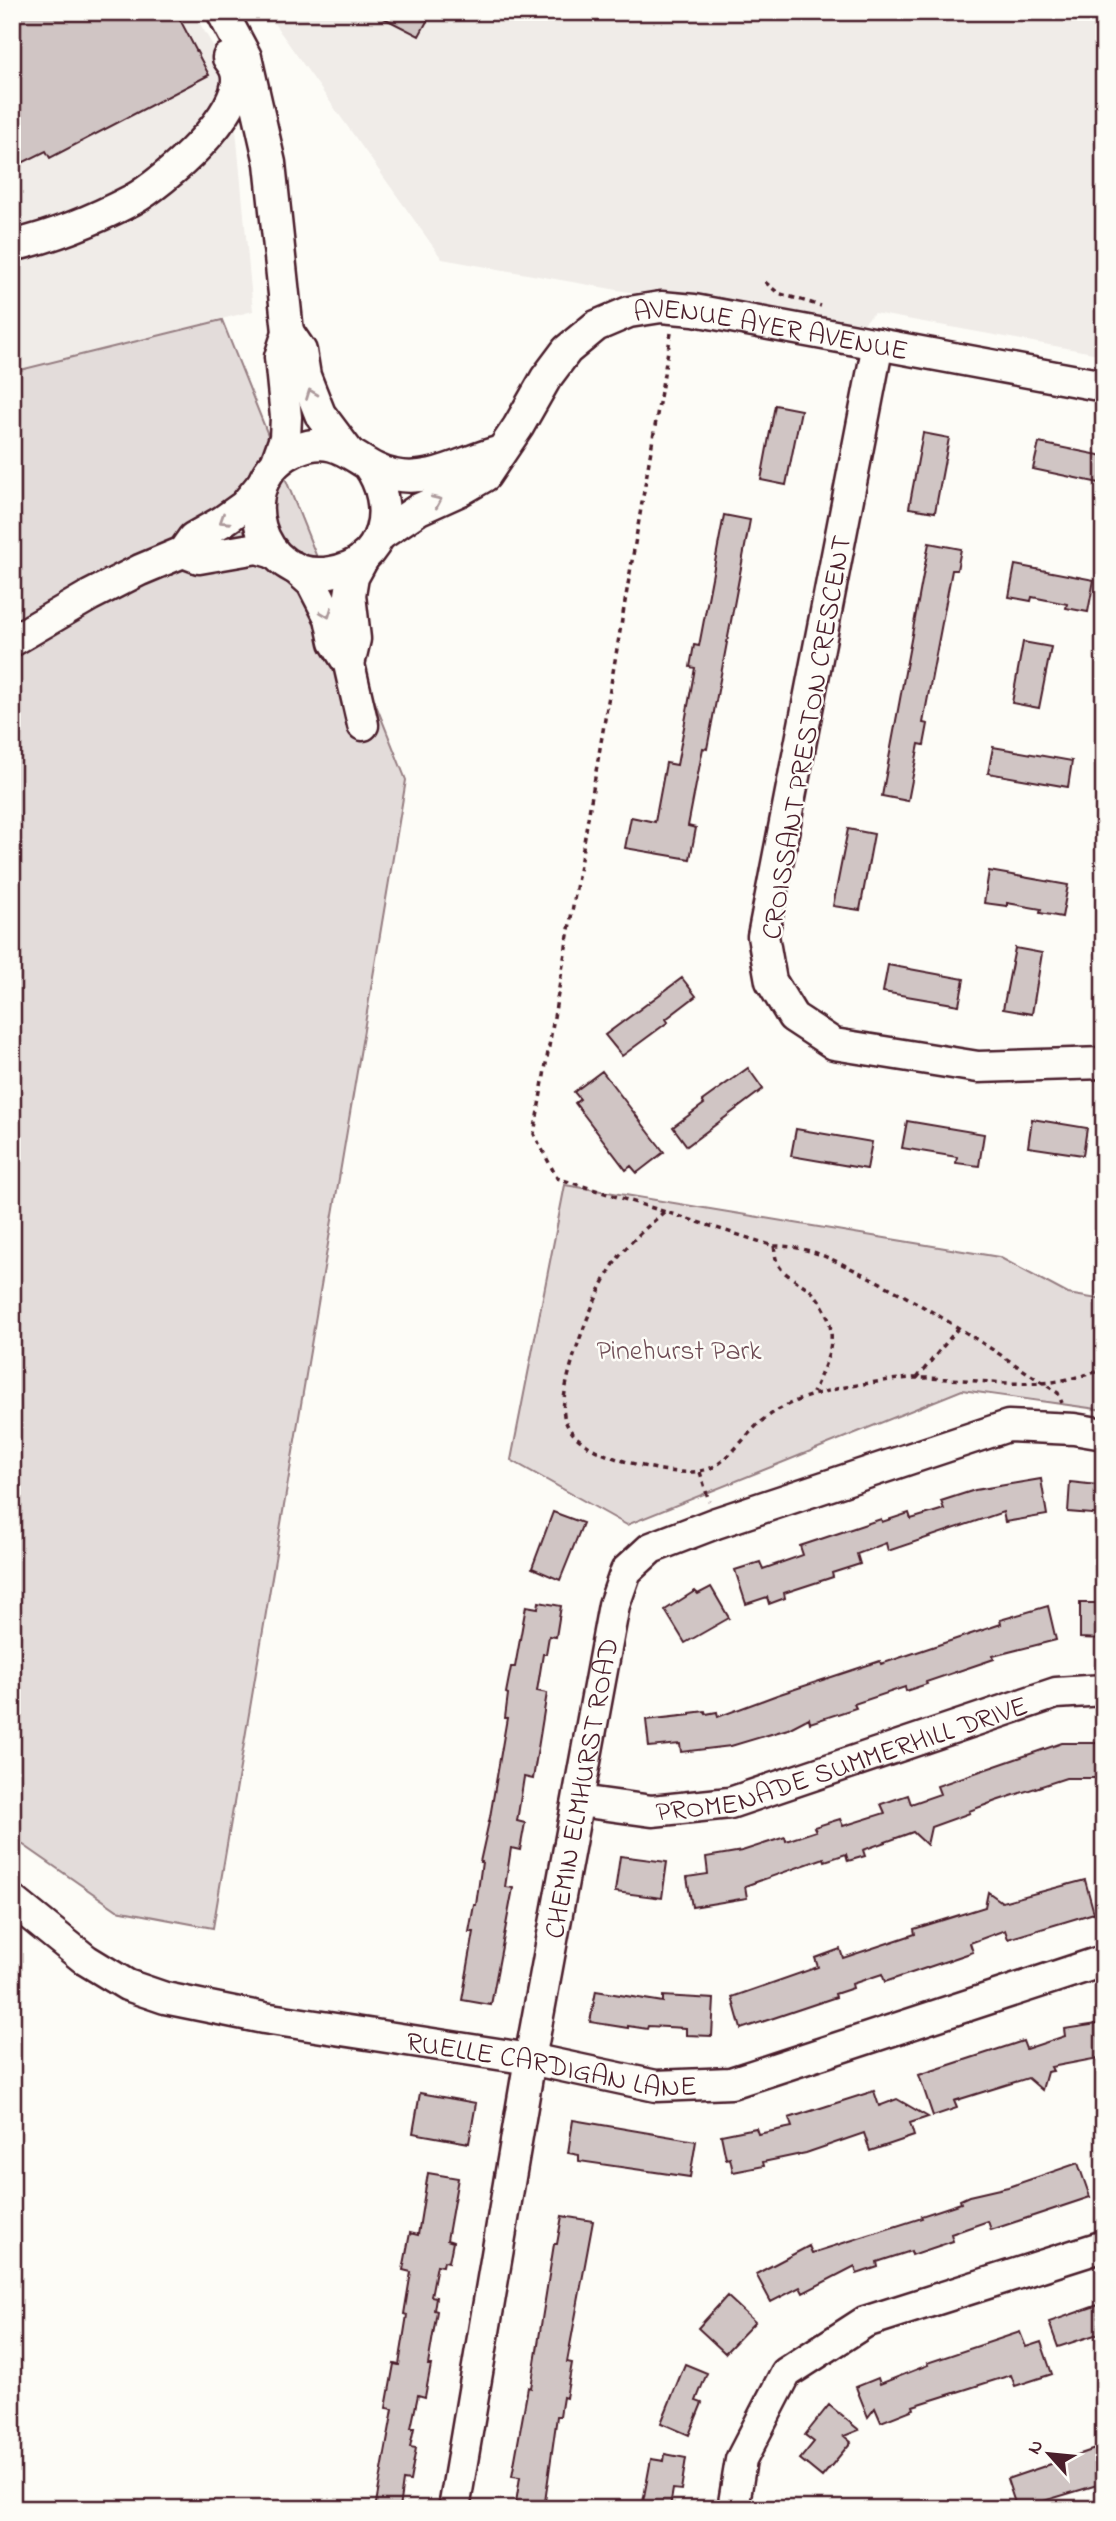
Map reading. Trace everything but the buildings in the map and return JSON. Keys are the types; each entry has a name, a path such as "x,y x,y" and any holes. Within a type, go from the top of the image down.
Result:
{"street":[{"path":"12,246 45,238 94,219 135,198 180,163 214,129 233,101 237,73 202,12"},
{"path":"222,12 246,57 270,163 288,332 280,357 286,417 285,439 257,508 258,520 267,544 312,583 320,596 330,618 335,642 349,664 363,725"},
{"name":"AVENUE AYER AVENUE","path":"371,547 419,509 485,476 518,427 546,378 567,350 596,326 629,312 661,307 694,310 1104,386"},
{"path":"288,332 301,351 305,376 320,414 381,487 384,499 385,512 371,547 353,577 350,595 355,639 349,664"},
{"name":"CROISSANT PRESTON CRESCENT","path":"878,344 763,936 771,981 793,1017 835,1044 978,1067 1104,1063"},
{"path":"12,642 89,596 183,552 193,538 244,506 269,474 298,449 323,445 393,475 428,476 501,451"},
{"path":"183,552 199,558 257,548 318,573 343,569 371,547"},
{"name":"CHEMIN ELMHURST ROAD","path":"454,2509 530,2059 614,1605 626,1571 651,1548 716,1523 1009,1426 1074,1429 1104,1434"},
{"name":"PROMENADE SUMMERHILL DRIVE","path":"579,1801 652,1811 730,1803 1056,1693 1104,1690"},
{"name":"RUELLE CARDIGAN LANE","path":"12,1900 86,1959 127,1985 165,1998 264,2018 530,2059 656,2086 731,2083 1097,1963 1104,1963"},
{"path":"733,2509 741,2459 786,2373 865,2322 1104,2246"}],"path":[{"path":"673,321 534,1134 557,1178 774,1246 792,1246 821,1254 897,1291 959,1327 1043,1383"},
{"path":"664,1212 625,1248 600,1287 566,1385 565,1421 573,1434 587,1445 621,1460 689,1472 709,1469 721,1461 762,1420 782,1407 813,1395 883,1381 917,1378 1043,1383 1104,1370"},
{"path":"774,1246 775,1259 779,1266 813,1293 824,1310 831,1329 830,1348 813,1395"},
{"path":"917,1378 959,1327"},
{"path":"700,1471 716,1523"}],"shaded area":[{"path":"12,12 193,12 231,76 253,311 12,372"},
{"path":"266,12 1104,12 1104,355 874,313 855,332 442,259"}],"green space":[{"path":"222,320 406,780 213,1928 117,1910 12,1837 12,372"},
{"name":"Pinehurst Park","path":"565,1185 999,1257 1068,1294 1104,1300 1104,1410 962,1390 627,1525 511,1460"}]}
